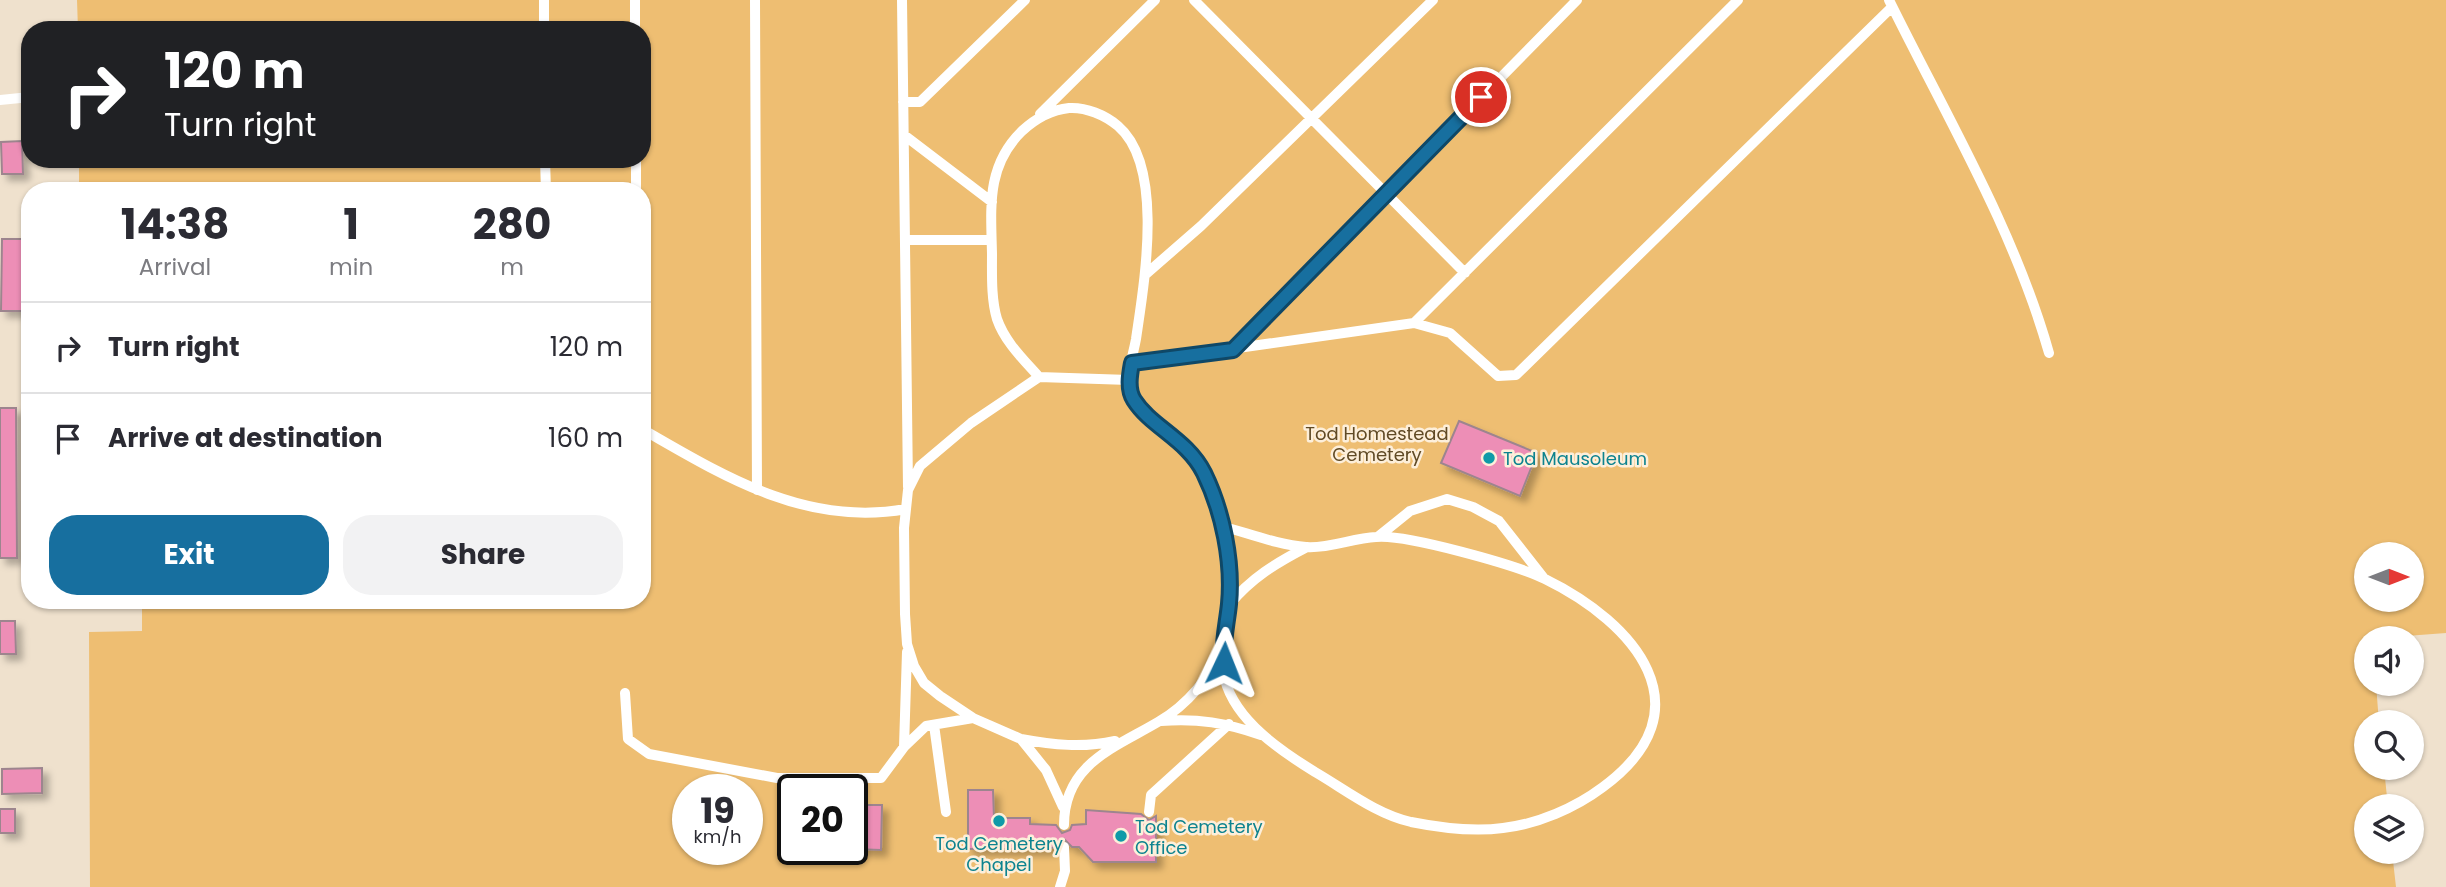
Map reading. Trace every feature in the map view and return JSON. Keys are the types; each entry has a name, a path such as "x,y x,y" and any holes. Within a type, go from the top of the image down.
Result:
{"lane":[{"path":"544,0 544,21"},
{"path":"635,0 635,21"},
{"path":"755,0 757,490"},
{"path":"902,0 908,490 904,747"},
{"path":"903,102 920,102 1025,0"},
{"path":"1039,377 1010,344 997,318 991,240 995,174 1000,156 1155,0"},
{"path":"1195,0 1465,273"},
{"path":"1146,274 1201,226 1433,0"},
{"path":"1233,350 1577,0"},
{"path":"1414,323 1738,0"},
{"path":"1132,363 1414,323 1450,333 1497,376 1516,375 1891,3 2005,233 2034,298 2049,353"},
{"path":"0,100 21,98"},
{"path":"1033,121 1048,112 1070,108 1088,110 1110,119 1128,135 1140,158 1143,175 1146,274 1129,380 1133,398 1183,443 1203,472 1221,526 1230,573 1229,605 1222,646 1225,680 1238,706 1264,736 1378,810 1409,821 1473,830 1505,828 1561,811 1591,796 1639,757 1650,734 1656,703 1648,671 1630,639 1597,609 1545,579 1509,565 1379,536 1307,547 1268,568 1245,585 1229,605"},
{"path":"904,135 992,202"},
{"path":"905,240 991,240"},
{"path":"908,490 920,466 971,423 1039,377 1129,380"},
{"path":"651,434 709,468 793,503 837,512 874,515 906,509"},
{"path":"1379,536 1410,511 1447,499 1499,520 1545,579"},
{"path":"1221,526 1307,547"},
{"path":"907,644 914,666 924,683 973,718 1021,739 1051,745 1084,746 1126,738"},
{"path":"1063,807 1083,770 1126,738 1160,721 1185,702 1207,676 1222,646"},
{"path":"625,693 628,739 649,754 777,778 881,778 904,747 926,726 973,718"},
{"path":"1160,721 1197,719 1229,723 1264,736"},
{"path":"1149,812 1151,795 1229,723"},
{"path":"934,725 946,812"},
{"path":"1021,739 1046,770 1063,807 1064,825"},
{"path":"1064,847 1065,871 1070,887"},
{"path":"1060,887 1065,871"}],"green space":[{"name":"Tod Homestead Cemetery","path":"77,0 2446,0 2446,633 2424,635 2424,626 2354,626 2354,696 2377,696 2378,710 2354,710 2354,780 2385,780 2387,794 2354,794 2354,864 2393,864 2396,887 90,887 89,632 142,631 142,609 651,609 651,182 79,182 79,168 651,168 651,21 78,21"}],"building":[{"path":"21,141 23,174 2,174 1,142"},
{"path":"2,239 21,239 21,311 1,311"},
{"path":"0,408 16,408 17,558 0,558"},
{"name":"Tod Mausoleum","path":"1459,421 1537,453 1520,496 1441,463"},
{"path":"0,621 15,621 16,654 0,654"},
{"path":"42,768 42,793 2,794 2,769"},
{"path":"968,790 993,790 994,818 1030,818 1030,824 1056,825 1062,833 1070,830 1072,825 1086,824 1086,810 1141,814 1149,820 1156,816 1156,862 1093,862 1079,847 1072,847 1064,839 1056,847 1047,849 968,849"},
{"path":"868,805 882,805 881,850 868,850"},
{"path":"0,809 15,809 15,833 0,833"}],"place":[{"name":"Tod Mausoleum","path":"1489,458"},
{"name":"Tod Cemetery Chapel","path":"999,821"},
{"name":"Tod Cemetery Office","path":"1121,836"}],"route":[{"path":"1224,663 1222,646 1229,605 1230,573 1215,500 1203,472 1183,443 1133,398 1129,380 1132,363 1233,350 1481,97"}]}
